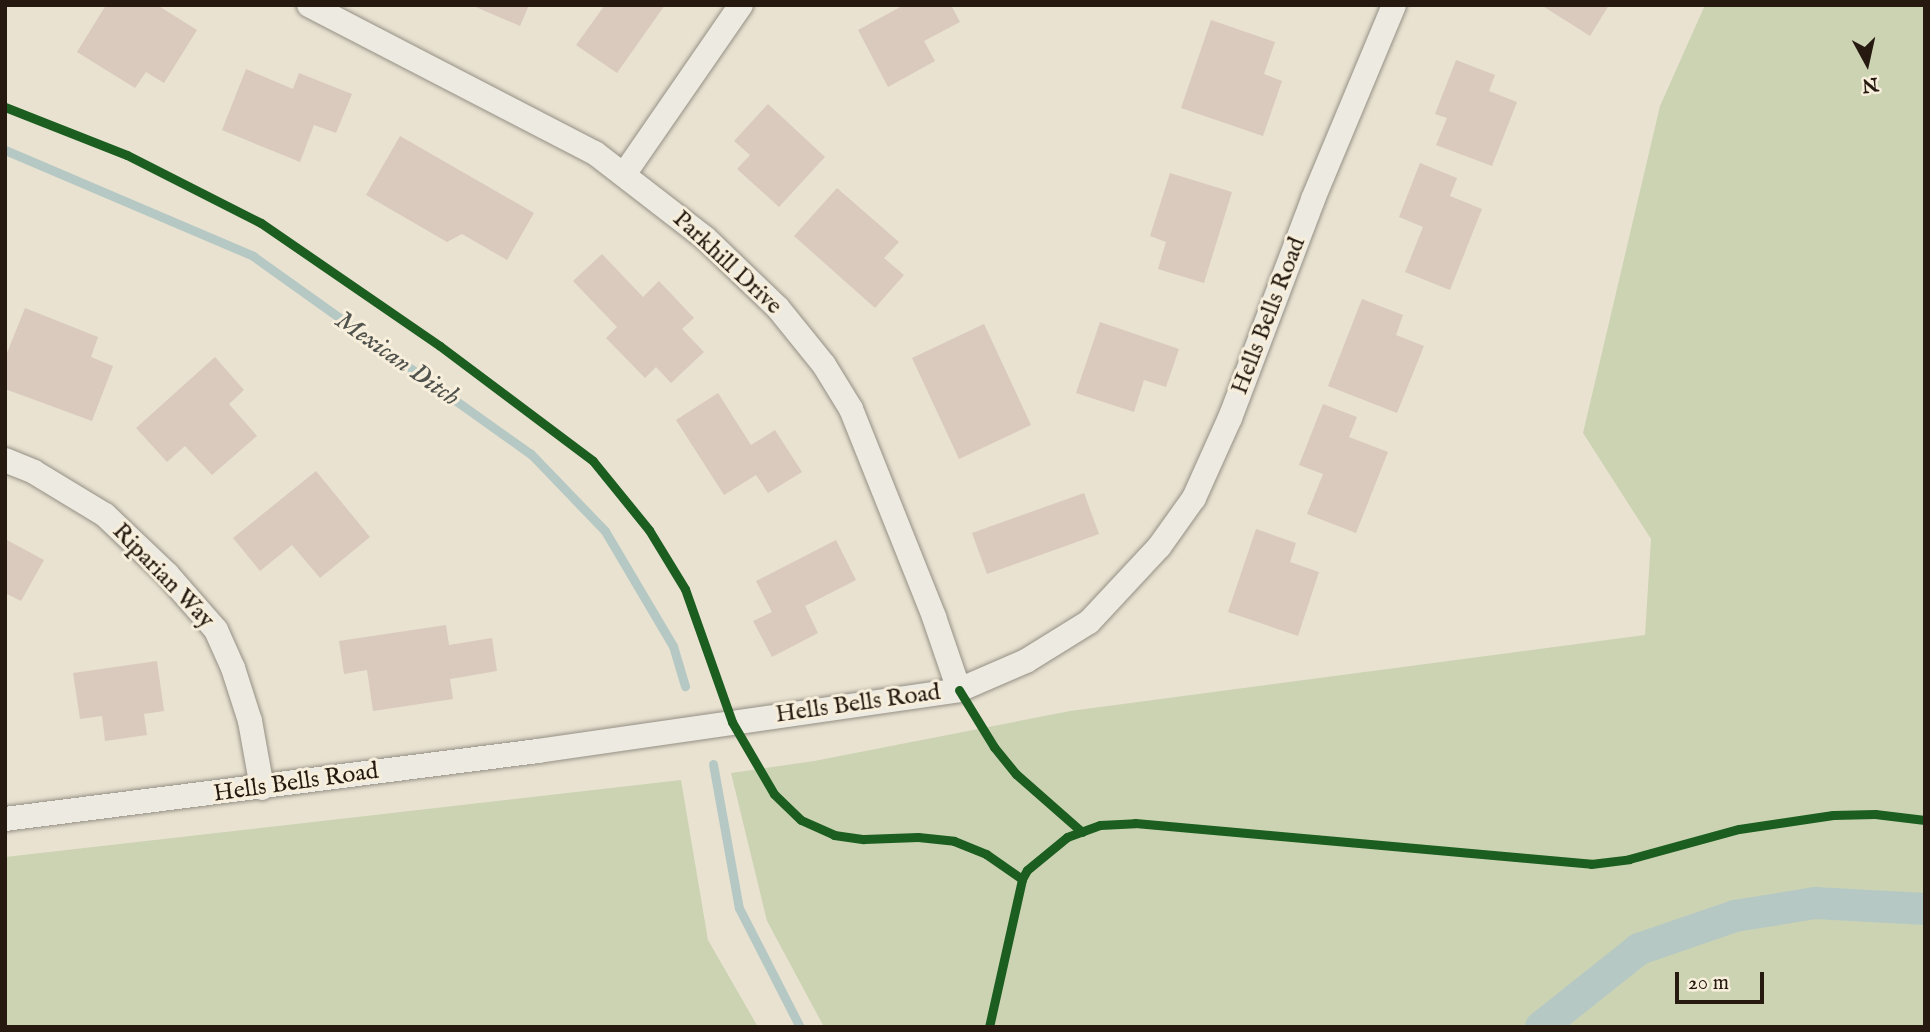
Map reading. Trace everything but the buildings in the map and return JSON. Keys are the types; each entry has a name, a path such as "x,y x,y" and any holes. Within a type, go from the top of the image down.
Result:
{"street":[{"name":"Parkhill Drive","path":"309,5 507,105 595,153 625,173 705,238 778,308 824,365 851,409 934,617 959,690"},
{"path":"625,173 741,5"},
{"name":"Hells Bells Road","path":"5,819 262,788 959,690 1026,661 1090,622 1159,547 1194,498 1230,418 1313,199 1394,5"},
{"name":"Riparian Way","path":"5,460 34,472 105,515 167,574 216,630 233,668 250,721 262,788"}],"green space":[{"path":"1705,5 1925,5 1925,1027 824,1027 767,921 731,773 814,761 1070,711 1645,635 1651,539 1583,433 1660,106"},
{"path":"681,780 708,940 758,1027 5,1027 5,857"}],"waterway":[{"name":"Mexican Ditch","path":"5,150 253,256 531,454 605,531 673,646 685,686"},
{"name":"Mexican Ditch","path":"713,764 739,908 800,1027"},
{"path":"1541,1027 1639,949 1735,916 1815,903 1925,909"}],"cycle path":[{"path":"5,107 127,155 261,223 440,346 593,461 649,530 685,589 732,722 774,794 801,820 834,835 864,839 918,837 954,841 986,854 1022,879"},
{"path":"959,690 994,747 1016,774 1082,832"},
{"path":"989,1027 1022,879 1027,870 1067,837 1100,825 1135,823 1591,864 1629,859 1739,829 1833,815 1875,814 1925,820"}]}
